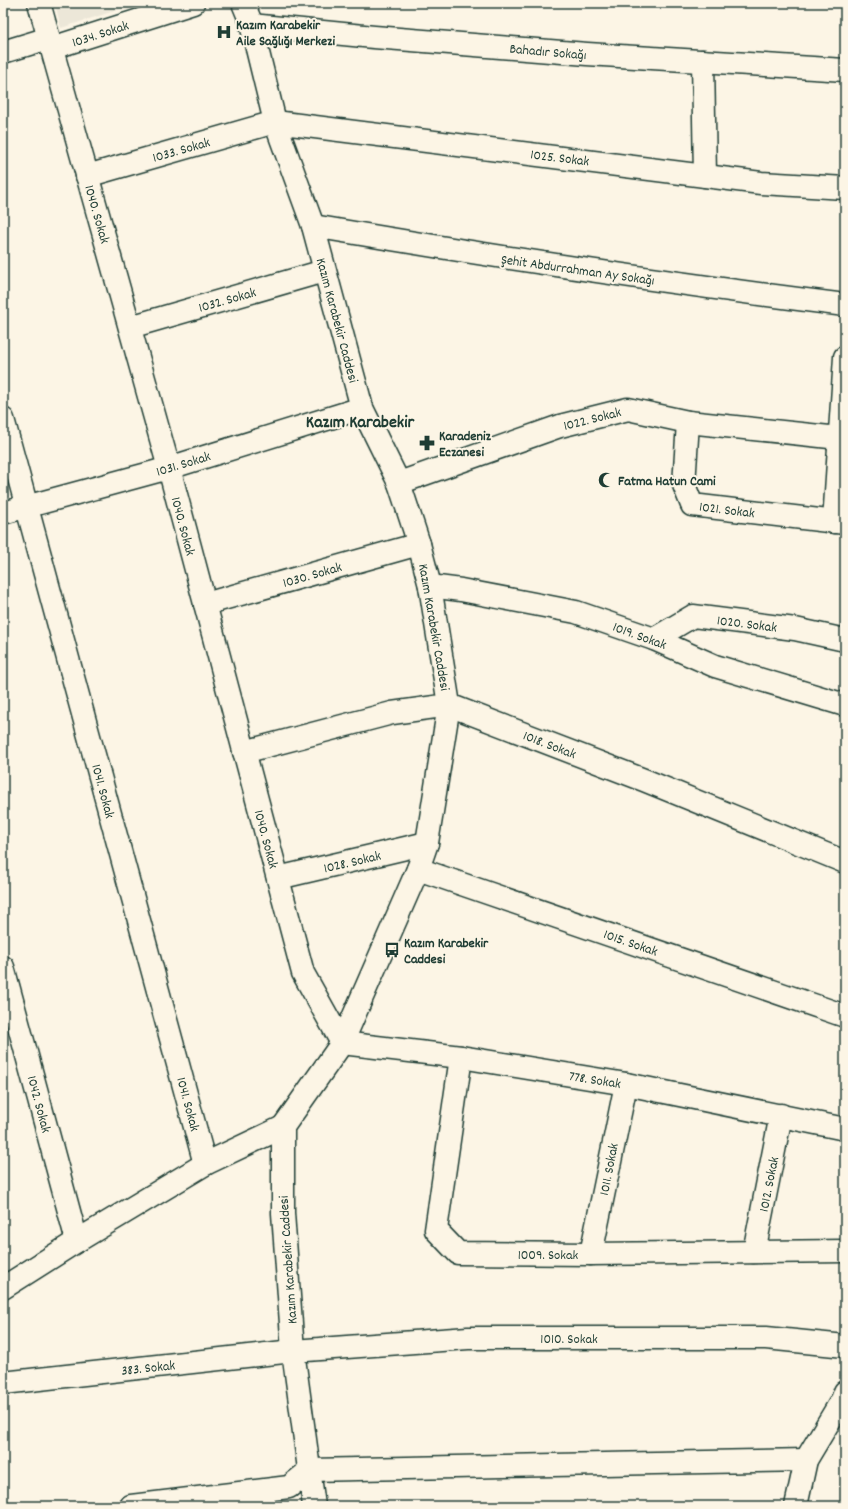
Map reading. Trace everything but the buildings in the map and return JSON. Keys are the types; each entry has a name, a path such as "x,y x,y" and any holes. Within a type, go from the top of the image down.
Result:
{"street":[{"name":"1040. Sokak","path":"39,3 169,468 303,973 342,1043"},
{"name":"1034. Sokak","path":"3,52 51,43 193,3"},
{"name":"Kazım Karabekir Caddesi","path":"243,3 251,25 275,122 312,226 362,408 399,483 419,544 430,586 449,705 427,843 418,869 342,1043 283,1127 283,1213 293,1351 314,1506"},
{"name":"Bahadır Sokağı","path":"251,25 587,54 845,70"},
{"path":"703,62 705,176"},
{"name":"1033. Sokak","path":"88,176 275,122"},
{"name":"1025. Sokak","path":"275,122 761,183 845,188"},
{"name":"Şehit Abdurrahman Ay Sokağı","path":"312,226 468,252 696,286 845,305"},
{"name":"1032. Sokak","path":"130,327 324,271"},
{"path":"839,522 840,438 845,357"},
{"name":"1031. Sokak","path":"3,514 169,468 362,408"},
{"name":"1022. Sokak","path":"399,483 560,426 628,409 688,422 840,438"},
{"name":"1041. Sokak","path":"3,419 205,1164"},
{"name":"1021. Sokak","path":"688,422 684,485 692,505 839,522"},
{"name":"1030. Sokak","path":"205,604 419,544"},
{"name":"1019. Sokak","path":"430,586 460,590 576,612 654,639 715,666 845,705"},
{"name":"1020. Sokak","path":"654,639 693,616 795,629 845,640"},
{"name":"1018. Sokak","path":"244,752 392,713 449,705 644,780 845,862"},
{"name":"1028. Sokak","path":"278,878 427,843"},
{"name":"1015. Sokak","path":"418,869 845,1016"},
{"name":"1042. Sokak","path":"3,967 77,1241"},
{"name":"778. Sokak","path":"342,1043 461,1056 626,1084 845,1129"},
{"name":"1009. Sokak","path":"461,1056 436,1230 458,1253 591,1254 845,1251"},
{"name":"1011. Sokak","path":"591,1254 626,1084"},
{"name":"1012. Sokak","path":"754,1252 781,1115"},
{"path":"3,1288 77,1241 205,1164 283,1127"},
{"name":"1010. Sokak","path":"293,1351 468,1338 766,1338 845,1346"},
{"name":"383. Sokak","path":"3,1383 293,1351"},
{"path":"796,1506 806,1460 844,1398"},
{"path":"131,1506 289,1487 310,1470 806,1460"}],"shaded area":[{"path":"55,3 139,3 61,28"}],"place":[{"name":"Kazım Karabekir Aile Sağlığı Merkezi","path":"224,32"},
{"name":"Karadeniz Eczanesi","path":"427,443"},
{"name":"Fatma Hatun Cami","path":"606,480"},
{"name":"Kazım Karabekir Caddesi","path":"392,950"}],"district":[{"name":"Kazım Karabekir","path":"360,421"}]}
